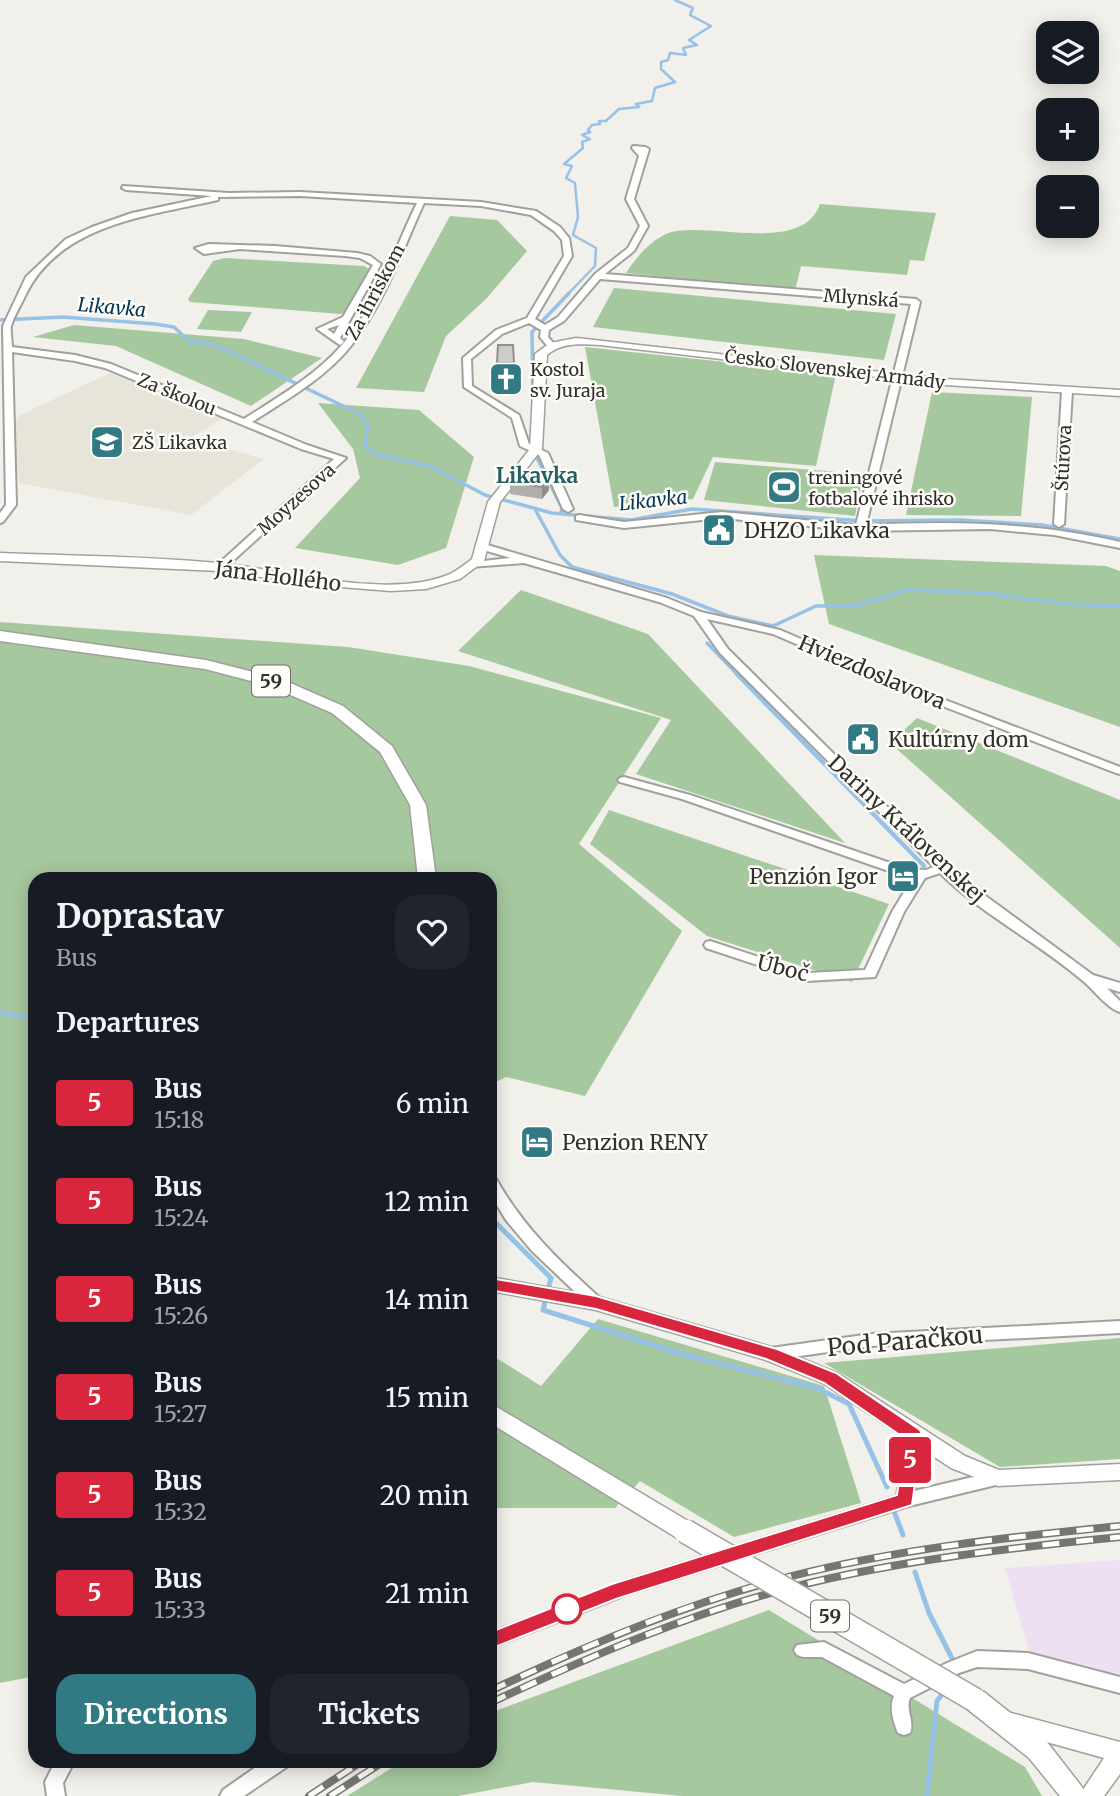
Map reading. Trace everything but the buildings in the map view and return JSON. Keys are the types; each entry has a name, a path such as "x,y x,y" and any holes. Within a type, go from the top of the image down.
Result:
{"main road":[{"name":"59","path":"0,636 208,663 267,679 331,708 383,745 410,783 425,821 427,872"},
{"name":"59","path":"497,1416 685,1531 975,1700 1006,1722 1038,1751 1076,1796"}],"street":[{"path":"544,328 561,319 598,276 631,249 644,226 630,199 643,155"},
{"path":"126,188 229,195 300,194 481,204 533,213 557,229 566,240 568,256 565,264 530,320 499,332 467,358 468,387 516,417 525,446 543,453 568,509"},
{"path":"0,520 11,505 4,416 7,349 3,326 30,277 69,241 135,215 229,195"},
{"name":"Za ihriskom","path":"247,421 299,386 346,346 363,322 421,202"},
{"path":"237,248 369,258 377,264 335,339"},
{"name":"Mlynská","path":"598,276 916,302 861,523"},
{"path":"346,319 321,329 346,346"},
{"path":"530,320 544,328"},
{"path":"474,565 484,547 496,497 536,449 539,432 541,354 552,346 544,337 544,328"},
{"name":"Česko Slovenskej Armády","path":"552,346 566,342 600,342 897,376 1120,393"},
{"name":"Za školou","path":"7,349 98,363 247,421 304,447 341,458"},
{"name":"Štúrova","path":"1059,524 1067,391"},
{"name":"Moyzesova","path":"220,567 341,458"},
{"path":"579,518 624,525 722,515 861,523 973,523 1062,531 1120,545"},
{"path":"484,547 524,559"},
{"name":"Jána Hollého","path":"0,557 220,567 304,581 394,587 437,582 474,565 524,559 698,614"},
{"name":"Hviezdoslavova","path":"698,614 776,632 923,695 1120,771"},
{"name":"Dariny Kráľovenskej","path":"698,614 724,651 942,868 984,904 1070,960 1120,1008"},
{"path":"709,632 731,622"},
{"path":"624,780 686,797 907,873 922,873 942,868"},
{"name":"Úboč","path":"710,945 806,977 870,974 898,912 922,873"},
{"path":"1091,978 1120,988"},
{"path":"497,1196 537,1249 596,1303"},
{"name":"Pod Paračkou","path":"497,1285 596,1303 771,1354 871,1340 1120,1327"},
{"path":"771,1354 830,1378 913,1435 958,1462 998,1478"},
{"path":"905,1500 913,1435"},
{"path":"497,1638 607,1594 905,1500 998,1478 1120,1472"},
{"path":"803,1650 824,1649 904,1693"},
{"path":"904,1727 899,1704 904,1693 964,1663 992,1658 1028,1661 1120,1685"},
{"path":"1006,1722 1120,1752"},
{"path":"1091,1796 1120,1759"},
{"path":"56,1796 54,1782 62,1768"},
{"path":"229,1796 270,1768"}],"shaded area":[{"name":"ZŠ Likavka","path":"110,373 226,417 190,438 264,459 191,515 19,483 13,428 18,416"},
{"path":"1120,1560 1120,1679 1030,1654 1005,1568"}],"green space":[{"path":"820,204 936,213 924,261 910,260 907,275 801,266 795,291 626,273 642,252 664,235 700,230 772,233 793,229 810,220"},
{"path":"450,216 497,220 527,251 486,299 446,336 424,392 356,388"},
{"path":"225,258 364,266 372,271 347,312 340,314 190,302 188,299 213,261"},
{"path":"614,288 896,314 884,360 593,327"},
{"path":"208,310 252,312 241,332 197,329"},
{"path":"74,325 244,339 322,358 251,406 116,346 33,337"},
{"path":"585,347 836,374 816,466 713,457 693,499 614,507"},
{"path":"932,392 1032,397 1021,516 906,515"},
{"path":"318,403 419,410 474,457 446,548 398,565 295,548 360,478 353,449"},
{"name":"treningové fotbalové ihrisko","path":"715,462 863,474 855,516 704,500"},
{"path":"814,555 1106,566 1120,571 1120,727 829,624"},
{"path":"521,590 648,634 845,843 636,774 671,720 458,651"},
{"path":"0,622 348,647 469,666 661,718 579,844 682,931 585,1096 506,1077 497,1082 497,872 28,872 28,1677 0,1683"},
{"path":"917,718 1120,800 1120,948 890,743"},
{"path":"609,810 889,904 852,982 707,936 590,844"},
{"path":"598,1319 824,1386 861,1503 734,1537 640,1481 615,1508 497,1508 497,1358 541,1386"},
{"path":"1120,1338 1120,1459 1000,1467 824,1363"},
{"path":"769,1610 1025,1767 1042,1796 682,1796 533,1782 458,1796 347,1796 392,1768 497,1768 497,1710"}],"waterway":[{"path":"567,295 595,266 596,248 573,235 578,217 575,183 566,178 572,166 564,164 583,148 582,142 590,139 582,135 590,132 588,130 592,125 606,121 619,109 639,107 636,104 652,101 655,88 675,82 661,69 661,62 668,60 670,53 686,55 683,48 697,45 689,40 711,26 690,15 693,8 675,0"},
{"path":"533,400 532,332 569,293"},
{"name":"Likavka","path":"0,320 63,317 174,327 189,341 215,345 360,414 368,424 365,446 375,454 432,467 485,495 552,513 631,520 692,509 864,521 960,520 1042,525 1120,539"},
{"path":"536,456 562,508 561,513"},
{"path":"536,511 560,555 572,567 672,594 728,616 773,626 816,606 855,606 907,590 986,593 1068,604 1120,606"},
{"path":"707,643 738,675"},
{"path":"736,673 924,866"},
{"path":"0,1013 28,1017"},
{"path":"497,1224 551,1278 543,1310 681,1354 817,1388 849,1404 887,1487"},
{"path":"895,1514 903,1535"},
{"path":"915,1572 929,1613 959,1672 953,1680"},
{"path":"927,1796 937,1701 946,1689"}],"railway":[{"path":"497,1688 636,1627 711,1600 788,1577 912,1551 1120,1526"},
{"path":"497,1700 677,1623 793,1587 914,1562 1120,1537"},
{"path":"309,1796 352,1768"},
{"path":"330,1796 374,1768"}],"bus line":[{"name":"5","path":"497,1285 596,1303 771,1354 830,1378 913,1435 905,1500 612,1592 497,1638"}],"place":[{"name":"Kostol sv. Juraja","path":"506,379"},
{"name":"ZŠ Likavka","path":"107,442"},
{"name":"treningové fotbalové ihrisko","path":"784,487"},
{"name":"DHZO Likavka","path":"719,530"},
{"name":"Kultúrny dom","path":"863,739"},
{"name":"Penzión Igor","path":"903,876"},
{"name":"Penzion RENY","path":"537,1142"}],"district":[{"name":"Likavka","path":"537,475"}]}
